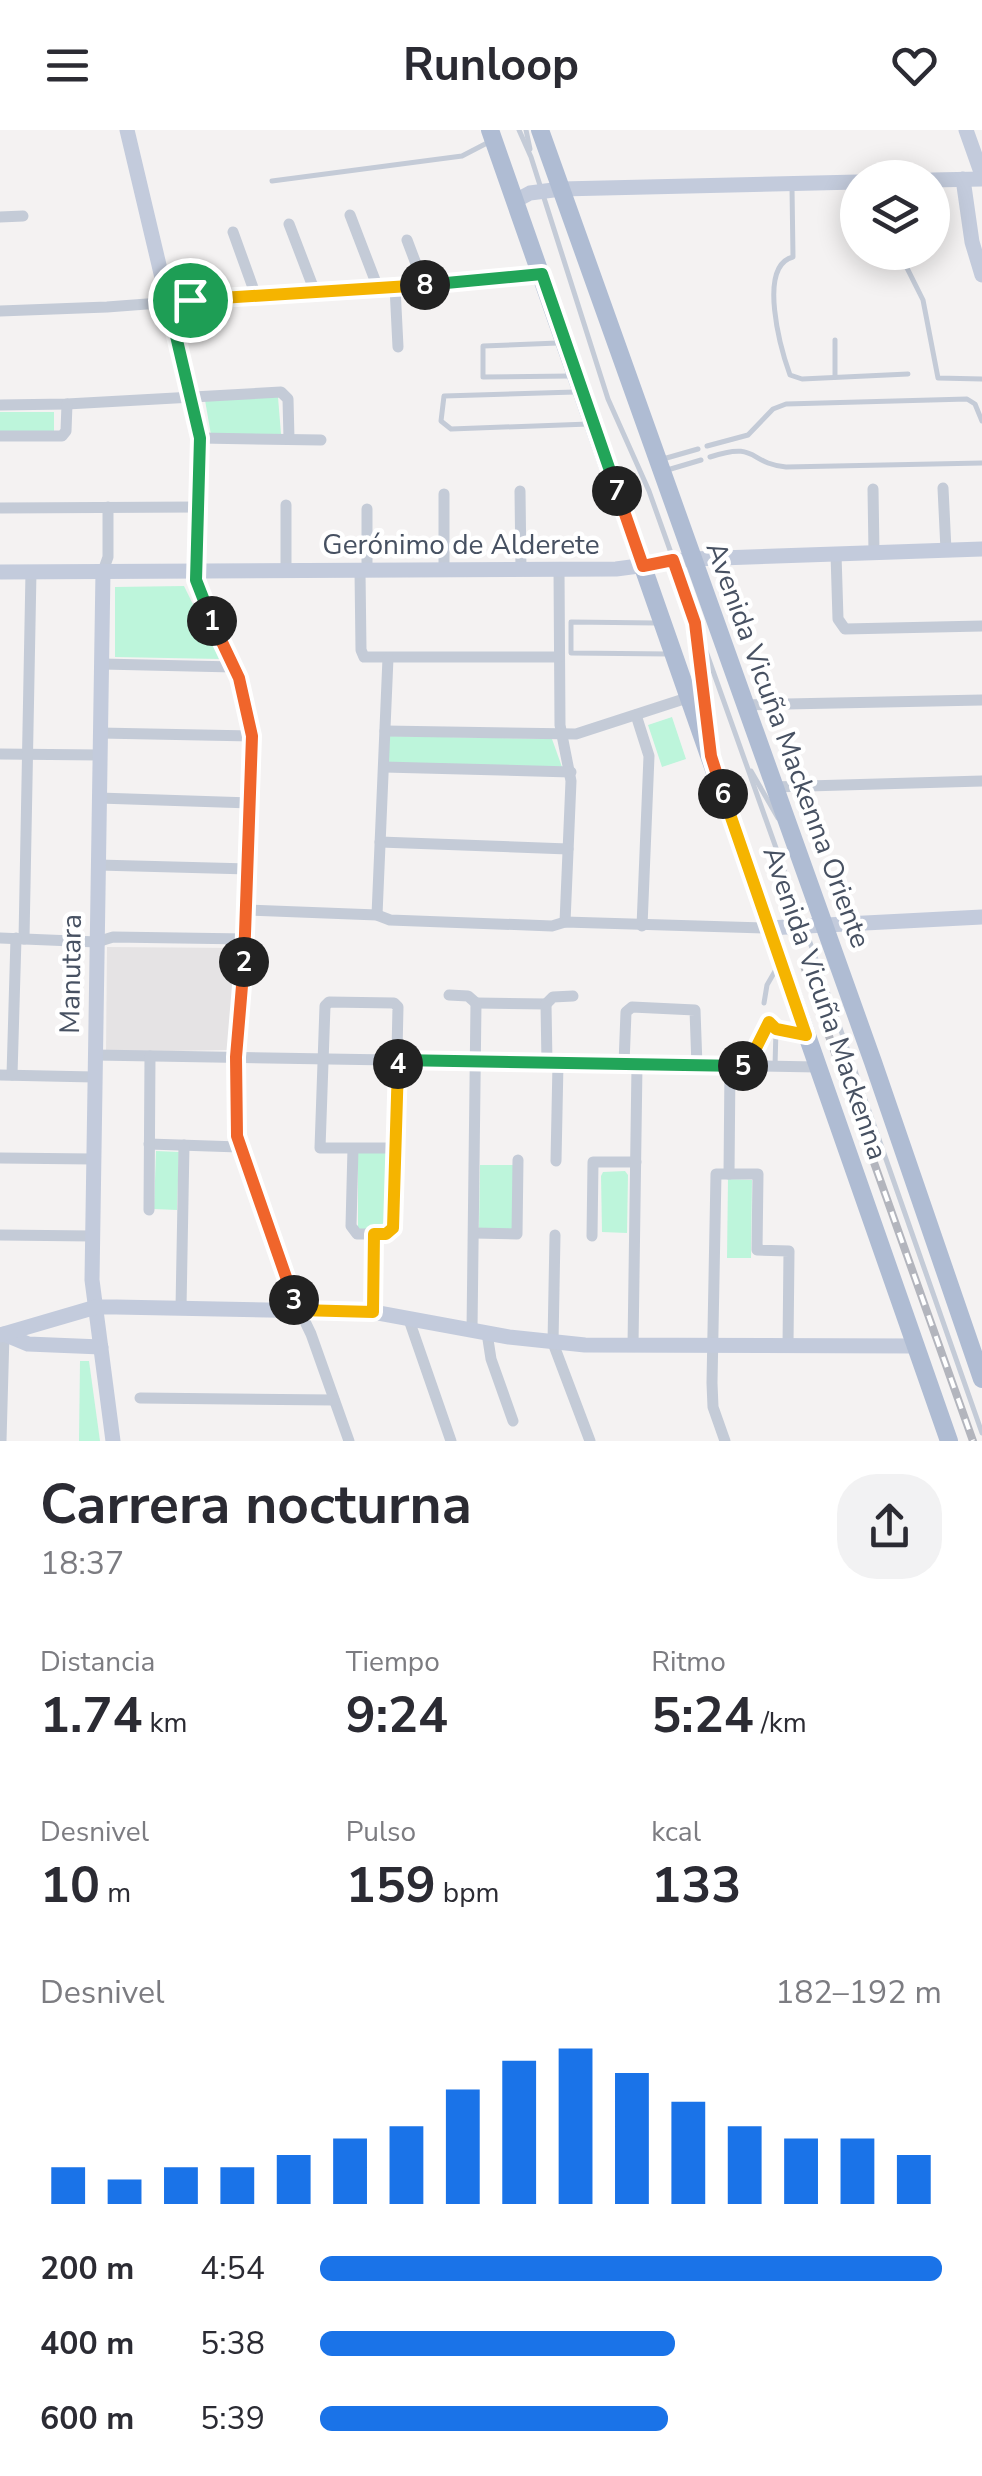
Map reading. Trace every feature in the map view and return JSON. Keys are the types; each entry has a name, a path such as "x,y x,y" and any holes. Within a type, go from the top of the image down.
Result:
{"main road":[{"path":"128,130 200,438 195,571"},
{"name":"Avenida Vicuña Mackenna Oriente","path":"540,130 551,190 659,466 682,560 744,705 978,1353 982,1379"},
{"path":"950,179 982,177 966,130"},
{"name":"Avenida Vicuña Mackenna","path":"492,135 950,1441"},
{"path":"963,179 972,242 982,275"},
{"path":"515,201 551,190 840,182"},
{"name":"Gerónimo de Alderete","path":"0,572 559,570 682,560 982,549"},
{"name":"Manutara","path":"103,571 92,1286 113,1441"},
{"path":"768,928 982,917"},
{"path":"2,1335 96,1307 181,1308 373,1312 553,1343 916,1346"},
{"path":"2,1335 28,1344 101,1347"}],"street":[{"path":"350,215 378,288"},
{"path":"0,216 23,216"},
{"path":"290,224 315,292"},
{"path":"233,232 256,296"},
{"path":"407,240 424,285"},
{"path":"0,310 394,287 542,274"},
{"path":"394,287 398,347"},
{"path":"0,404 286,394 289,440"},
{"path":"0,436 62,436 66,404"},
{"path":"200,438 321,440"},
{"path":"944,488 946,550"},
{"path":"873,489 874,552"},
{"path":"520,492 520,570"},
{"path":"444,494 444,571"},
{"path":"286,505 286,571"},
{"name":"Manutara","path":"103,571 108,557 108,507"},
{"path":"0,508 198,507"},
{"path":"367,509 361,653 366,658 559,657"},
{"path":"836,554 838,619 845,629 982,626"},
{"path":"559,570 560,734 571,772 565,922"},
{"path":"195,571 200,599 234,666 247,704 252,736 248,910 234,1116 239,1147 349,1441"},
{"path":"32,572 20,938 6,1075 94,1077"},
{"path":"377,915 388,658"},
{"path":"102,664 234,666"},
{"path":"385,731 576,734 690,697"},
{"path":"744,705 982,700"},
{"path":"636,715 649,756 642,926"},
{"path":"100,733 252,736"},
{"path":"0,754 100,755"},
{"path":"384,767 571,772"},
{"path":"773,786 982,782"},
{"path":"99,798 251,803"},
{"path":"380,842 568,850"},
{"path":"98,865 249,869"},
{"path":"248,910 552,926 565,922 768,928"},
{"path":"0,938 97,942 113,937 246,939"},
{"path":"449,994 468,996 476,1004 546,1004"},
{"path":"556,1161 546,1004 553,996 573,996"},
{"path":"353,1148 351,1226 357,1234 386,1234 393,1228 398,1060 397,1004 329,1002 325,1006 321,1058 320,1148 353,1148 395,1148"},
{"path":"476,1004 474,1234 479,1332 513,1421"},
{"path":"633,1346 636,1162 626,1012 632,1007 695,1010 696,1066"},
{"path":"95,1055 817,1068"},
{"path":"148,1210 150,1056"},
{"path":"729,1174 730,1066"},
{"path":"150,1144 239,1147"},
{"path":"181,1308 184,1145"},
{"path":"0,1158 93,1160"},
{"path":"474,1234 516,1234 518,1160"},
{"path":"592,1236 593,1162 636,1162"},
{"path":"725,1441 712,1401 716,1174 758,1174 757,1250 789,1251 788,1346"},
{"path":"373,1312 374,1234"},
{"path":"0,1235 92,1236"},
{"path":"555,1235 553,1343 590,1441"},
{"path":"408,1317 451,1441"},
{"path":"2,1335 2,1441"},
{"path":"140,1398 334,1400"}],"lane":[{"path":"522,130 531,157 551,190 608,399 682,560 695,623 711,756"},
{"path":"272,181 462,156 492,135"},
{"path":"792,183 792,257 776,268 774,284 779,345 790,375 802,379 908,374"},
{"path":"908,270 923,300 938,378 982,379"},
{"path":"835,340 835,378"},
{"path":"566,343 482,346 484,378 580,384"},
{"path":"580,384 444,396 441,421 451,429 594,424"},
{"path":"707,446 748,435 773,409 786,404 967,400 975,404 982,420"},
{"path":"659,466 698,448"},
{"path":"710,457 743,450 770,464 786,467 982,463"},
{"path":"659,466 701,460"},
{"path":"664,623 571,622 571,654 675,654"},
{"path":"695,623 982,1433"},
{"path":"743,758 794,846"},
{"path":"764,1003 766,984 780,964"},
{"path":"747,1066 769,1022 776,1029 806,1035"},
{"path":"774,1067 776,1029"}],"shaded area":[{"path":"107,947 234,948 230,1050 106,1052"}],"green space":[{"path":"278,397 281,434 211,435 205,400"},
{"path":"0,412 54,412 54,431 0,431"},
{"path":"184,586 220,659 115,657 115,587"},
{"path":"672,717 686,759 662,767 648,725"},
{"path":"389,736 552,739 562,767 388,763"},
{"path":"358,1150 387,1150 387,1231 358,1230"},
{"path":"156,1151 179,1152 177,1210 154,1209"},
{"path":"480,1165 514,1165 513,1232 479,1231"},
{"path":"625,1171 627,1233 602,1232 601,1176 603,1172"},
{"path":"728,1179 752,1180 751,1258 727,1258"},
{"path":"80,1361 89,1361 100,1441 79,1441"}],"railway":[{"path":"803,963 973,1441"}],"route":[{"path":"542,274 643,566 673,560 695,623 711,756 806,1035 776,1029 769,1022 747,1066 398,1060 393,1228 386,1234 374,1234 373,1312 299,1310 248,1176 237,1136 236,1057 248,910 252,736 239,678 203,606 196,580 200,438 168,302 190,300 542,274"}]}
